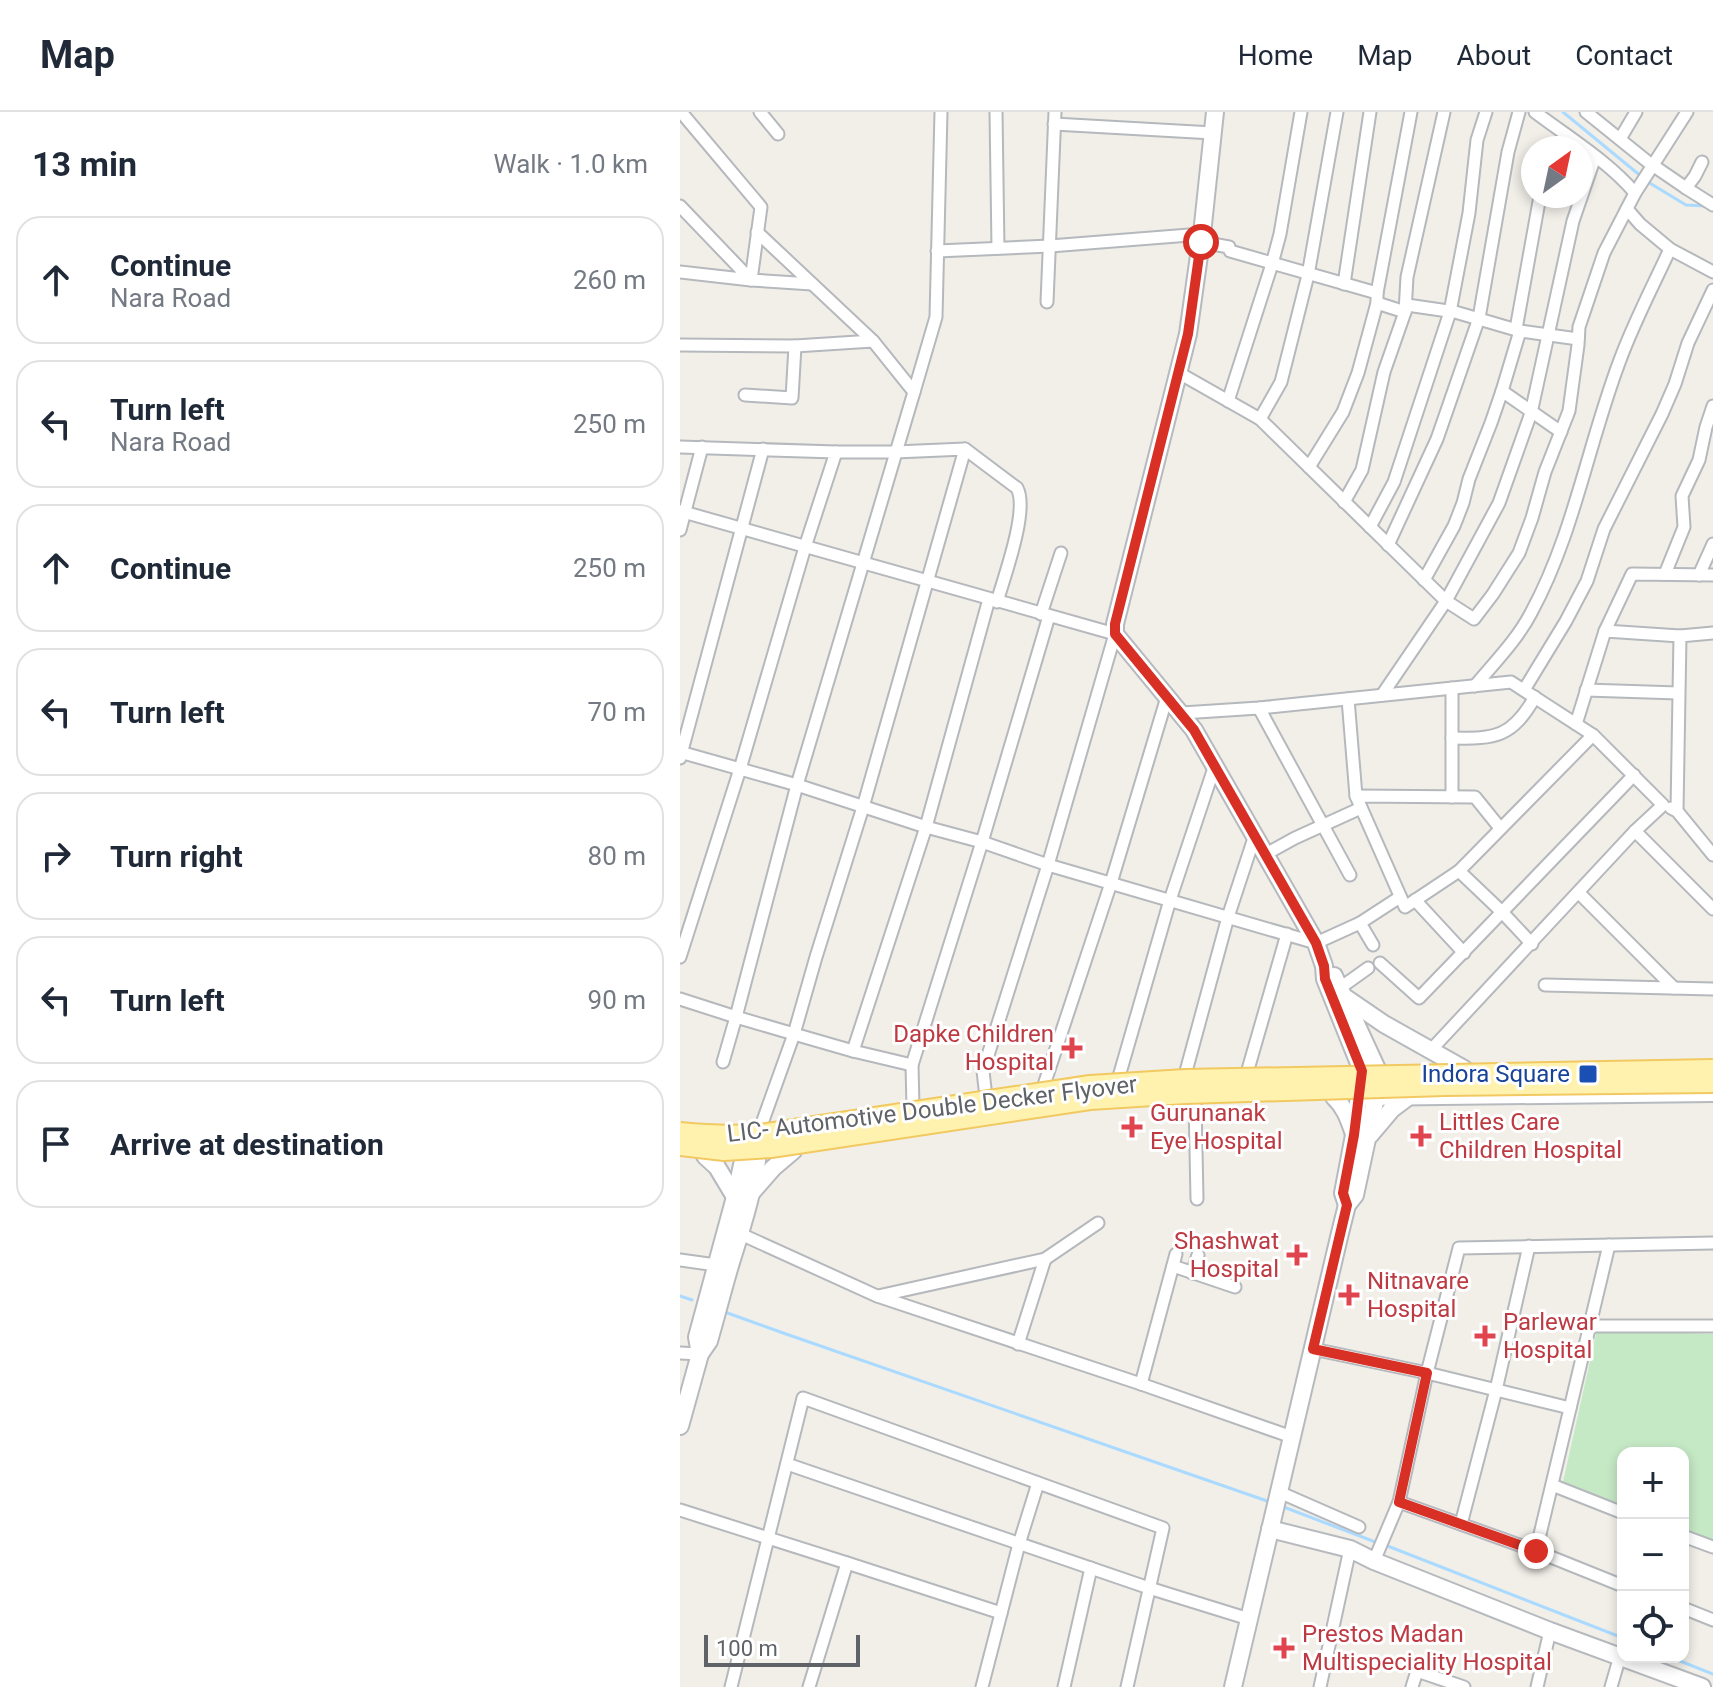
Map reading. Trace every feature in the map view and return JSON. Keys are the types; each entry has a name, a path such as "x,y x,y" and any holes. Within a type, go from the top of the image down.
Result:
{"main road":[{"path":"1215,112 1188,334 1115,634 1182,713 1215,765 1316,943 1325,979 1370,1070"},
{"path":"1233,1687 1347,1205 1355,1195 1368,1097 1370,1070 1342,992 1334,975 1324,966"},
{"path":"1342,992 1384,1024 1464,1069"},
{"path":"680,1129 751,1130 1043,1088 1185,1075 1713,1066"},
{"name":"LIC- Automotive Double Decker Flyover","path":"680,1129 735,1136 767,1133 1090,1085 1185,1079 1713,1066"},
{"name":"LIC- Automotive Double Decker Flyover","path":"680,1149 724,1151 771,1148 1090,1100 1445,1086 1713,1083"},
{"path":"680,1149 705,1156 751,1156 1039,1114 1195,1101 1713,1093"},
{"path":"1334,1097 1361,1136"},
{"path":"1361,1136 1408,1097"},
{"path":"680,1426 700,1354 709,1341 751,1156 751,1130"},
{"path":"742,1196 793,1151"},
{"path":"705,1156 742,1196"},
{"path":"700,1354 697,1337 716,1265 733,1231"},
{"path":"1272,1522 1375,1558 1550,1631 1617,1655"},
{"path":"1639,1663 1702,1687"}],"street":[{"path":"681,112 761,207 751,280"},
{"path":"760,112 778,134"},
{"path":"723,1062 797,785 936,317 941,112"},
{"path":"996,112 998,248"},
{"path":"1228,401 1280,234 1301,112"},
{"path":"1260,419 1281,382 1308,275 1337,112"},
{"path":"1344,284 1370,112"},
{"path":"1309,467 1343,412 1358,373 1377,298 1411,112"},
{"path":"1405,312 1407,277 1444,112"},
{"path":"1370,527 1394,482 1450,312 1469,213 1477,140 1486,112"},
{"path":"1388,545 1437,439 1479,318 1508,152 1519,112"},
{"path":"1535,112 1623,179 1635,193"},
{"path":"1586,112 1599,117 1653,166 1713,205"},
{"path":"1620,139 1636,112"},
{"path":"1179,373 1260,419 1446,601 1474,619 1519,553 1532,518 1545,472 1569,411 1579,327 1604,253 1635,193 1687,112"},
{"path":"1047,302 1054,118 1213,133"},
{"path":"1382,695 1446,601 1499,503 1531,413 1573,221 1595,157"},
{"path":"1686,188 1702,162"},
{"path":"680,206 751,280"},
{"path":"1424,580 1454,526 1502,391 1518,330 1538,208"},
{"path":"1627,209 1670,249 1713,272"},
{"path":"757,232 873,341 914,392"},
{"path":"937,251 1201,238 1229,247 1230,251 1344,284 1405,312"},
{"path":"1475,686 1514,639 1530,614 1556,557 1620,359 1670,249"},
{"path":"680,272 812,284"},
{"path":"1524,690 1587,581 1604,529 1662,414 1688,343 1713,290"},
{"path":"1344,502 1362,470 1384,372 1407,305 1479,318 1518,330 1578,339"},
{"path":"680,345 795,346 873,341"},
{"path":"745,395 792,398 795,346"},
{"path":"1502,391 1561,432"},
{"path":"1665,574 1684,527 1682,496 1699,460 1713,406"},
{"path":"680,447 836,452 965,449 1021,494 1019,523 926,827 853,1051"},
{"path":"680,530 702,447"},
{"path":"763,449 681,754 797,785 1048,865 1316,943 1360,923 1400,897"},
{"path":"751,1130 794,1034 863,807 965,449"},
{"path":"680,957 836,452"},
{"path":"683,512 1115,634 1048,865 983,1071 989,1122"},
{"path":"1699,575 1713,544"},
{"path":"913,1107 912,1065 982,842 1061,553"},
{"path":"1576,724 1605,631 1632,574 1713,575"},
{"path":"1605,631 1680,636 1713,633"},
{"path":"1677,811 1680,636"},
{"path":"1182,713 1511,682 1593,735 1663,805 1677,811 1713,855"},
{"path":"1452,688 1452,797"},
{"path":"1586,690 1678,693"},
{"path":"1043,1088 1111,883 1167,697"},
{"path":"1452,738 1497,736 1515,725 1535,697"},
{"path":"1348,699 1356,796 1405,907 1459,871 1593,735"},
{"path":"1259,708 1350,875"},
{"path":"1118,1080 1170,900 1215,765"},
{"path":"1380,963 1419,998 1634,775"},
{"path":"1356,796 1475,797 1500,828"},
{"path":"1430,1051 1635,831 1663,805"},
{"path":"1266,854 1361,808"},
{"path":"1635,831 1713,909"},
{"path":"1185,1075 1228,917 1255,835"},
{"path":"1459,871 1532,944"},
{"path":"1579,893 1674,988"},
{"path":"1415,900 1464,953"},
{"path":"1360,923 1373,945"},
{"path":"1247,1073 1287,934"},
{"path":"1342,992 1368,968"},
{"path":"1545,985 1713,989"},
{"path":"680,999 853,1051 912,1065"},
{"path":"1195,1101 1197,1199"},
{"path":"877,1296 1045,1259 1098,1223"},
{"path":"733,1231 877,1296 1292,1437"},
{"path":"1375,1558 1399,1502 1427,1373 1459,1248 1713,1243"},
{"path":"1536,1551 1609,1245"},
{"path":"1461,1524 1529,1246"},
{"path":"1141,1384 1176,1254"},
{"path":"1192,1273 1198,1255"},
{"path":"1018,1344 1045,1259"},
{"path":"680,1260 716,1265"},
{"path":"1173,1266 1235,1287"},
{"path":"1590,1326 1713,1326"},
{"path":"1313,1349 1570,1408"},
{"path":"680,1353 700,1354"},
{"path":"731,1687 803,1398 1163,1528 1127,1687"},
{"path":"787,1464 1149,1588 1249,1619"},
{"path":"982,1687 1038,1483"},
{"path":"1552,1485 1617,1511"},
{"path":"1279,1493 1359,1527"},
{"path":"1399,1502 1617,1584"},
{"path":"680,1510 1001,1613"},
{"path":"1689,1538 1713,1547"},
{"path":"1320,1687 1350,1549"},
{"path":"809,1687 847,1563"},
{"path":"1064,1687 1091,1568"},
{"path":"1689,1610 1713,1620"},
{"path":"1537,1687 1550,1631"},
{"path":"1611,1687 1618,1663"},
{"path":"1412,1687 1417,1671 1464,1687"}],"green space":[{"path":"1597,1330 1713,1334 1713,1544 1689,1534 1689,1447 1617,1447 1617,1504 1563,1482"}],"waterway":[{"path":"1563,112 1642,177"},
{"path":"1648,182 1686,205 1706,206"},
{"path":"680,1296 692,1300"},
{"path":"722,1311 1270,1502"},
{"path":"1281,1506 1378,1543"},
{"path":"1385,1545 1617,1636"},
{"path":"1685,1663 1713,1674"}],"railway":[{"path":"680,1137 743,1139 797,1134 1033,1095 1169,1083 1713,1071"}],"place":[{"name":"Dapke Children Hospital","path":"1072,1048"},
{"name":"Indora Square","path":"1588,1074"},
{"name":"Gurunanak Eye Hospital","path":"1132,1127"},
{"name":"Littles Care Children Hospital","path":"1421,1136"},
{"name":"Shashwat Hospital","path":"1297,1255"},
{"name":"Nitnavare Hospital","path":"1349,1295"},
{"name":"Parlewar Hospital","path":"1485,1336"},
{"name":"Prestos Madan Multispeciality Hospital","path":"1284,1648"}],"route":[{"path":"1201,242 1188,334 1115,634 1194,730 1316,943 1325,979 1362,1071 1343,1193 1347,1205 1313,1349 1427,1373 1399,1502 1536,1551"}]}
